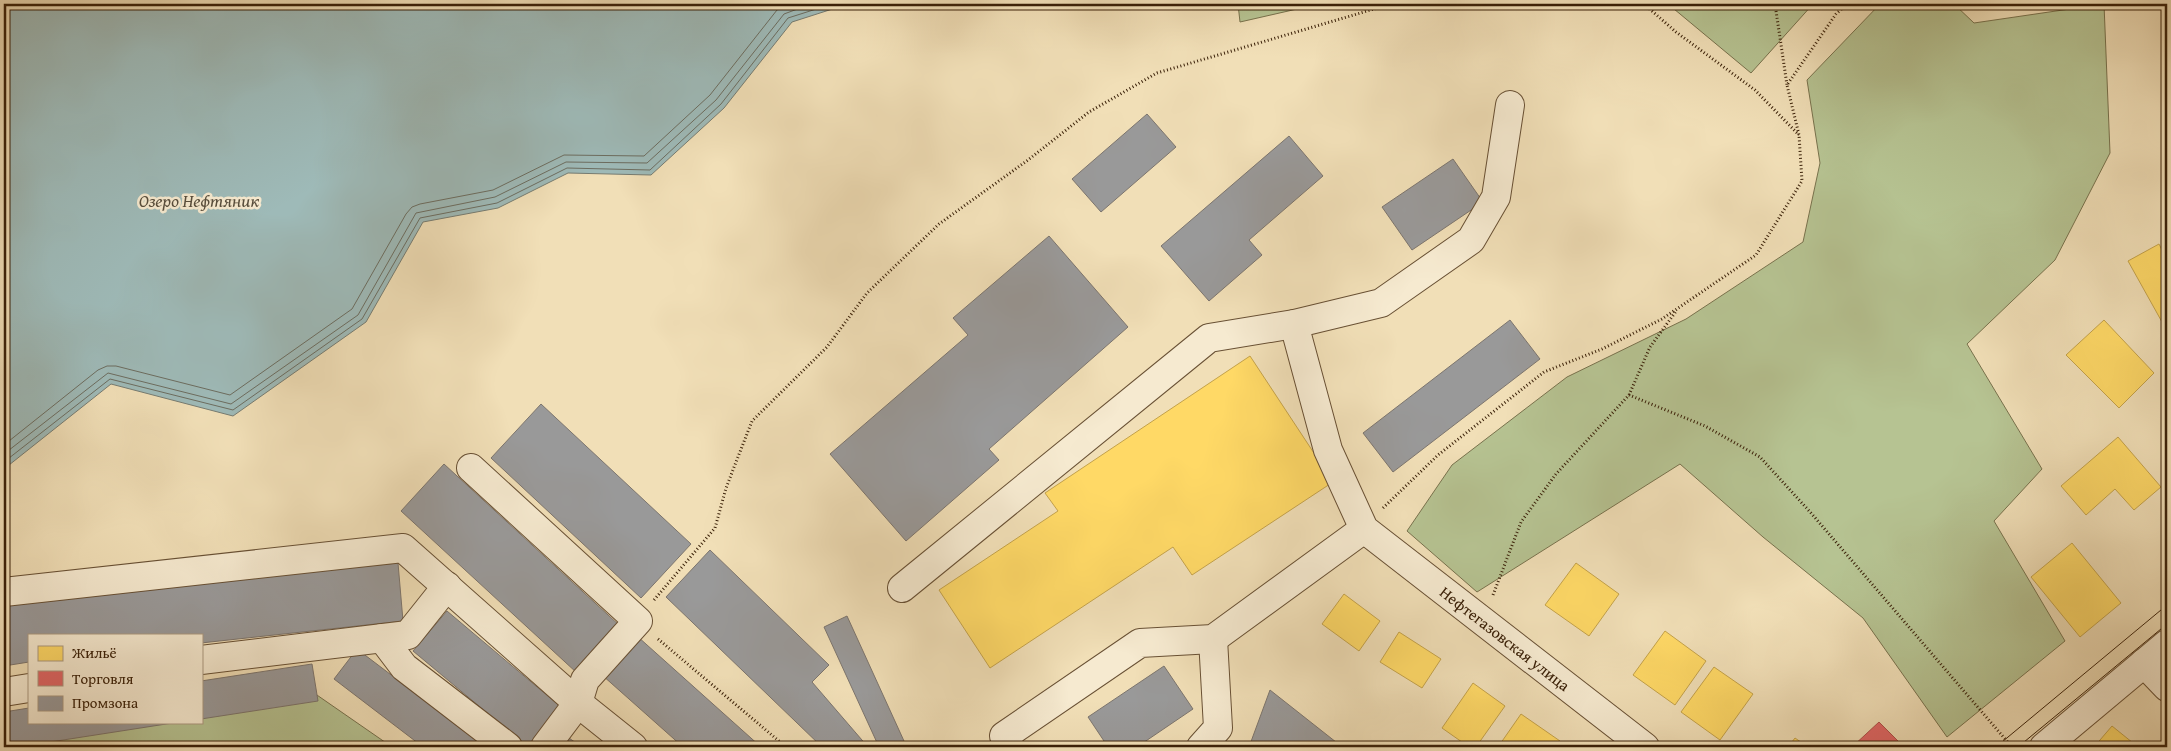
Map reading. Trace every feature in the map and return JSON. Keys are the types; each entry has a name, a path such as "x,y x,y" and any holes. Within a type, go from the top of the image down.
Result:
{"street":[{"path":"902,588 1209,338 1294,324 1381,303 1471,240 1496,197 1510,105"},
{"path":"1010,747 1004,736 1140,643 1213,639 1364,529 1328,450 1294,324"},
{"path":"471,468 638,621 585,680 578,703 545,747"},
{"name":"Нефтегазовская улица","path":"1364,529 1645,747"},
{"path":"4,592 403,548 578,703 633,747"},
{"path":"202,660 408,635 447,586"},
{"path":"382,638 404,668 508,747"},
{"path":"1201,747 1218,728 1213,639"},
{"path":"2044,747 2167,644"},
{"path":"2144,663 2167,687"},
{"path":"4,692 28,688"}],"path":[{"path":"786,747 638,621 715,528 726,488 752,422 826,346 867,293 939,224 1028,160 1089,112 1157,73 1391,4"},
{"path":"1644,4 1676,32 1755,90 1799,135"},
{"path":"1364,529 1438,455 1544,372 1602,349 1662,319 1756,255 1802,181 1799,135 1787,85 1775,4"},
{"path":"1787,85 1836,14 1847,4"},
{"path":"1483,621 1521,522 1556,474 1629,395 1650,347 1678,307"},
{"path":"1629,395 1705,426 1760,457 1812,514 2012,747"}],"green space":[{"path":"1238,4 1319,4 1240,22"},
{"path":"1668,4 1813,4 1751,73"},
{"path":"1880,4 1954,4 1974,23 2104,4 2110,153 2055,260 1967,344 2042,469 1994,521 2065,641 1947,737 1863,618 1763,537 1680,464 1477,592 1407,531 1452,465 1567,377 1686,319 1803,242 1820,163 1807,80"},
{"path":"301,684 392,747 249,747 238,744 204,747 4,747 4,728 28,724 202,724 202,698"}],"water":[{"name":"Озеро Нефтяник","path":"4,4 848,4 792,22 724,108 651,175 568,173 498,208 423,222 366,322 233,416 111,384 4,469"}],"building: Жильё":[{"path":"2159,244 2167,260 2167,319 2162,322 2128,261"},
{"path":"2104,320 2154,373 2119,408 2066,355"},
{"path":"1250,356 1333,482 1192,575 1173,547 990,668 939,590 1058,511 1045,493"},
{"path":"2118,437 2161,487 2134,510 2115,489 2086,515 2061,486"},
{"path":"2072,543 2121,603 2080,637 2031,577"},
{"path":"1576,563 1619,594 1589,636 1545,605"},
{"path":"1344,594 1380,621 1359,651 1322,624"},
{"path":"1665,631 1706,661 1675,705 1633,675"},
{"path":"1399,632 1441,659 1422,688 1380,662"},
{"path":"1714,667 1753,694 1720,740 1681,712"},
{"path":"1473,683 1505,706 1476,747 1469,747 1442,728"},
{"path":"1521,714 1560,741 1556,747 1498,747"},
{"path":"2112,726 2138,747 2094,747"},
{"path":"1795,738 1808,747 1788,747"},
{"path":"2166,739 2167,747 2159,747"}],"building: Торговля":[{"path":"1879,722 1904,747 1852,747"}],"building: Промзона":[{"path":"1147,114 1176,147 1101,212 1072,179"},
{"path":"1289,136 1323,176 1249,240 1262,255 1209,301 1161,246"},
{"path":"1453,159 1483,202 1412,250 1382,207"},
{"path":"1049,236 1128,327 989,449 999,460 906,541 830,454 968,335 953,318"},
{"path":"1510,320 1540,359 1393,472 1363,433"},
{"path":"541,404 691,544 641,598 491,458"},
{"path":"444,464 620,626 577,673 401,511"},
{"path":"710,550 829,665 812,682 868,747 822,747 666,597"},
{"path":"398,563 403,621 202,643 202,634 28,634 28,662 4,666 4,602"},
{"path":"447,611 562,708 528,747 413,651"},
{"path":"847,616 904,741 892,747 879,747 824,627"},
{"path":"637,636 761,747 683,747 602,675"},
{"path":"357,649 486,747 423,747 334,679"},
{"path":"312,664 318,701 202,719 202,681"},
{"path":"1164,666 1193,709 1137,747 1108,747 1088,717"},
{"path":"1270,690 1341,746 1249,747"},
{"path":"28,708 28,724 166,724 18,747 4,747 4,712"},
{"path":"566,736 582,747 558,747"}],"tram line":[{"path":"1996,747 2167,605"},
{"path":"2018,747 2167,624"}]}
